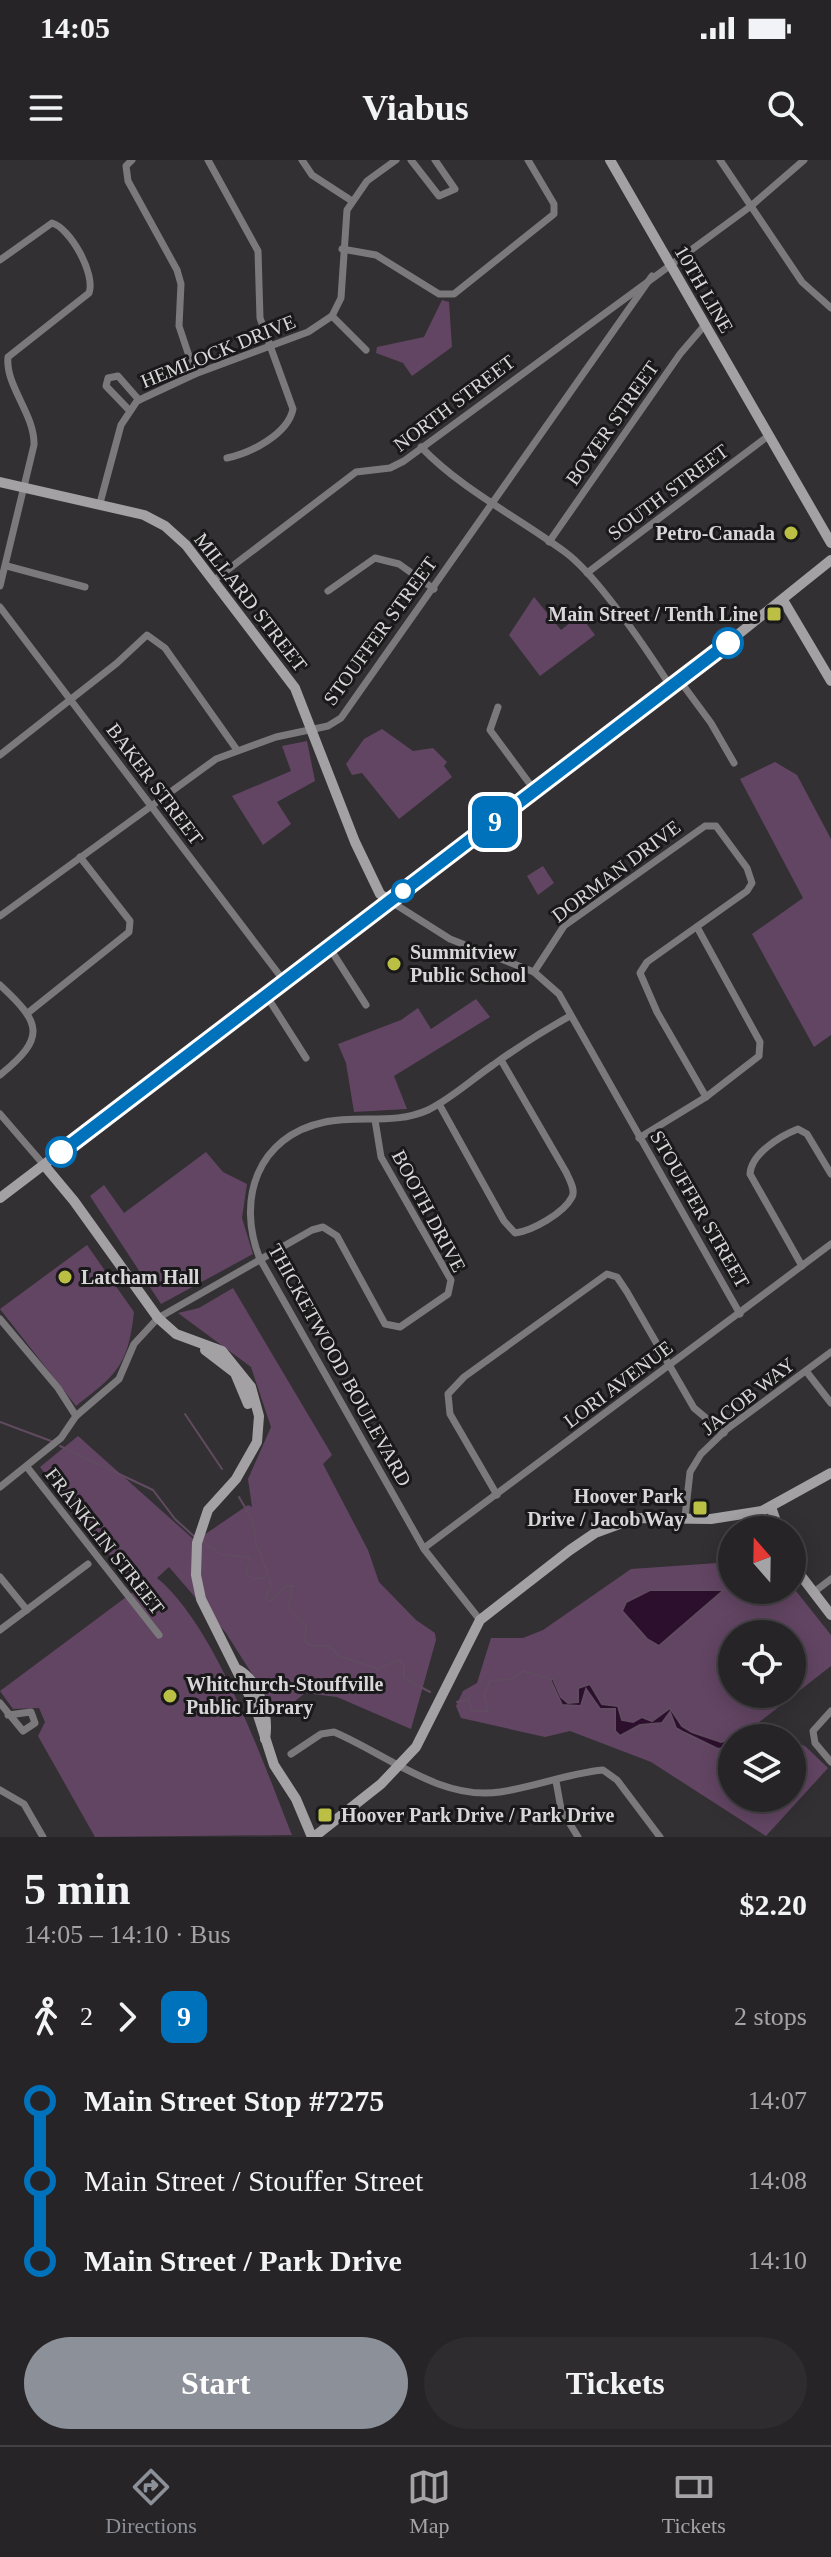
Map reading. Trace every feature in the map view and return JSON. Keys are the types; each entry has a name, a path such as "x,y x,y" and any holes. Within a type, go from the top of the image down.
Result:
{"street":[{"path":"132,160 126,166 128,181 181,284 179,326 195,374"},
{"path":"208,160 258,251 260,318 291,403 291,421 248,451 227,458"},
{"path":"302,160 312,175 352,201"},
{"path":"366,350 332,316 341,298 347,210 367,181 396,160"},
{"path":"411,160 439,196 455,189 435,160"},
{"path":"342,249 376,255 439,294 454,294 554,214 554,204 528,160"},
{"name":"10TH LINE","path":"610,160 831,543"},
{"path":"720,160 802,282 831,308"},
{"name":"NORTH STREET","path":"213,581 356,472 397,465 669,263 751,206 804,160"},
{"path":"0,260 52,223 65,231 91,280 89,293 8,357 7,362 35,436 26,486 0,586"},
{"name":"STOUFFER STREET","path":"652,276 349,710 335,722 311,730 355,842 380,894 450,939 534,972 559,994 740,1314"},
{"name":"HEMLOCK DRIVE","path":"100,503 121,425 139,400 195,374 308,332 332,316"},
{"name":"BOYER STREET","path":"549,542 672,365 704,326"},
{"path":"129,410 106,386 108,378 118,376 139,400"},
{"name":"SOUTH STREET","path":"587,573 768,436"},
{"path":"421,447 437,464 570,556 587,573 711,723 734,763"},
{"name":"MILLARD STREET","path":"0,482 100,503 144,515 165,526 186,545 295,688 311,730"},
{"path":"328,591 375,558 399,564 434,589"},
{"path":"0,1198 676,684 831,560"},
{"path":"7,566 85,587"},
{"path":"783,600 831,681"},
{"name":"BAKER STREET","path":"0,607 284,981"},
{"path":"0,755 147,635 165,648 237,750"},
{"path":"498,707 490,730 535,791"},
{"path":"0,916 205,766 237,750 311,730"},
{"name":"DORMAN DRIVE","path":"534,972 564,926 710,825 722,831 747,868 752,883 647,962 640,973 657,1012 706,1097"},
{"path":"29,1012 124,940 129,932 130,921 80,857"},
{"path":"639,1138 706,1097 753,1061 760,1049 757,1035 697,927"},
{"path":"329,947 366,1005"},
{"path":"0,985 29,1012 33,1029 31,1043 19,1059 0,1075"},
{"path":"266,995 306,1058"},
{"name":"THICKETWOOD BOULEVARD","path":"480,1620 424,1548 260,1259 248,1213 250,1193 270,1154 285,1139 315,1124 404,1118 439,1104 570,1016"},
{"path":"439,1104 504,1221 515,1233 535,1227 564,1207 572,1197 573,1189 566,1172 501,1060"},
{"path":"0,1114 74,1201 158,1318 186,1338 222,1351 251,1387 259,1416 257,1442 247,1463 208,1510 202,1523 195,1553 201,1599 239,1670 246,1674 260,1697 267,1724 265,1741 313,1837 402,1765 429,1727 467,1641 480,1620 595,1533 636,1518 711,1519 771,1507 831,1473"},
{"name":"BOOTH DRIVE","path":"260,1259 323,1227 337,1236 385,1324 400,1327 448,1294 451,1280 381,1157 375,1120"},
{"path":"802,1266 750,1174 751,1166 759,1155 798,1129 807,1134 831,1174"},
{"name":"LORI AVENUE","path":"424,1548 831,1244"},
{"path":"0,1487 64,1436 76,1416 119,1379 134,1344 158,1318 260,1259"},
{"path":"497,1495 446,1405 452,1388 607,1274 617,1277 627,1292 694,1408 724,1433"},
{"path":"0,1319 58,1388 76,1416"},
{"name":"JACOB WAY","path":"685,1517 693,1463 724,1433 831,1352"},
{"path":"806,1371 831,1403"},
{"name":"FRANKLIN STREET","path":"27,1467 159,1635"},
{"path":"771,1507 774,1516"},
{"path":"0,1630 88,1564"},
{"path":"0,1577 27,1610"},
{"path":"814,1592 831,1579"},
{"path":"806,1582 831,1615"},
{"path":"0,1703 8,1715"},
{"path":"831,1711 816,1725 813,1738 831,1762"},
{"path":"291,1754 321,1734 334,1732 455,1791 470,1793 499,1793 595,1771 610,1774 660,1837"},
{"path":"556,1781 561,1809 578,1837"},
{"path":"0,1790 24,1804 43,1837"}],"shaded area":[{"path":"442,300 449,302 452,347 412,376 403,363 376,353 377,347 424,337"},
{"path":"534,597 561,630 580,615 595,635 540,676 509,635"},
{"path":"382,729 413,751 433,748 447,762 444,766 452,777 399,819 362,773 352,775 346,764 364,739"},
{"path":"307,741 315,781 277,802 291,824 263,845 232,796 291,771 282,746"},
{"path":"775,762 797,775 831,839 831,1035 814,1047 752,934 803,898 740,779"},
{"path":"543,866 554,883 538,895 527,876"},
{"path":"476,999 490,1017 394,1076 407,1109 354,1112 346,1063 338,1044 401,1020 418,1008 431,1029"},
{"path":"206,1152 223,1172 247,1184 242,1218 253,1254 161,1304 90,1196 104,1185 124,1213"},
{"path":"87,1245 134,1312 128,1345 118,1367 76,1406 0,1309"},
{"path":"233,1288 332,1455 323,1464 368,1550 379,1582 416,1620 435,1633 436,1640 411,1729 337,1697 305,1693 278,1715 226,1633 169,1567 157,1578 179,1600 218,1661 292,1835 95,1837 38,1736 45,1722 39,1708 13,1709 0,1691 137,1589 40,1467 78,1436 200,1545 201,1537 248,1505 252,1507 248,1479 271,1427 251,1367 178,1313 199,1308"},
{"path":"718,1563 718,1604 806,1604 831,1635 831,1666 806,1686 806,1620 718,1620 718,1708 777,1708 760,1724 718,1724 718,1805 651,1762 570,1731 545,1737 461,1718 456,1706 463,1691 477,1683 491,1638 523,1638 543,1630 631,1569"},
{"path":"650,1590 718,1590 718,1595 659,1646 647,1639 622,1611 626,1602"},
{"path":"550,1679 568,1703 578,1702 578,1688 590,1684 602,1704 618,1706 622,1720 633,1722 642,1717 652,1721 670,1708 682,1726 718,1741 718,1749 676,1728 670,1712 662,1723 640,1725 620,1736 615,1731 615,1709 600,1709 586,1689 581,1706 562,1705"},
{"path":"806,1747 828,1768 806,1792"},
{"path":"729,1812 788,1812 766,1836"}],"waterway":[{"path":"185,1414 222,1469"},
{"path":"0,1422 51,1441"},
{"path":"60,1446 153,1490 175,1519 196,1538"},
{"path":"239,1497 253,1521 256,1543 269,1577 271,1587 265,1599 271,1601 286,1586 293,1586 288,1607 306,1625 305,1642 313,1646 330,1646 339,1656 378,1669 399,1660 404,1666 404,1678 430,1692"},
{"path":"201,1541 222,1555 250,1557 246,1574 255,1579 265,1577"},
{"path":"457,1702 469,1699 471,1711 488,1711 484,1695 490,1681 512,1679 523,1671 550,1679"}],"bus line":[{"name":"9","path":"61,1152 728,643"}],"place":[{"name":"Petro-Canada","path":"791,533"},
{"name":"Main Street / Tenth Line","path":"774,614"},
{"name":"Summitview Public School","path":"394,964"},
{"name":"Latcham Hall","path":"65,1277"},
{"name":"Hoover Park Drive / Jacob Way","path":"700,1508"},
{"name":"Whitchurch-Stouffville Public Library","path":"170,1696"},
{"name":"Hoover Park Drive / Park Drive","path":"325,1815"}]}
